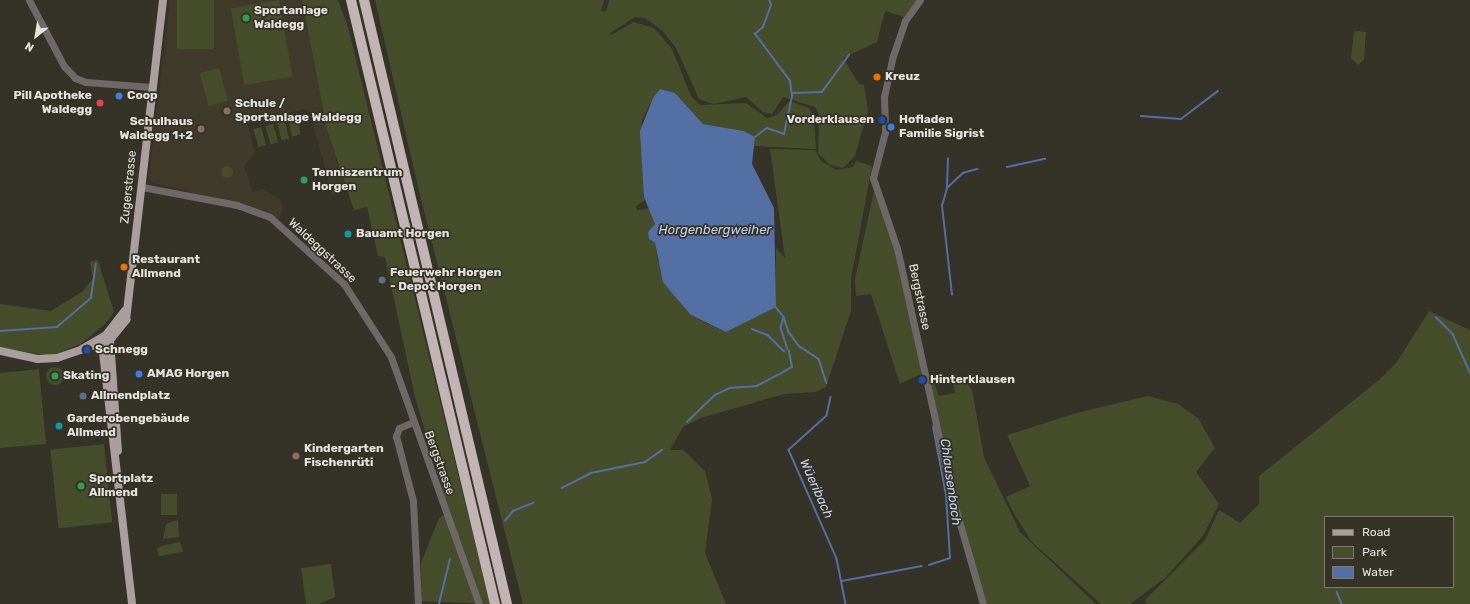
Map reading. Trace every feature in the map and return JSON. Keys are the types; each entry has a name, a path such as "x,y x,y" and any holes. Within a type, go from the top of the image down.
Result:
{"highway":[{"path":"344,0 371,85"},
{"path":"351,0 495,604"},
{"path":"364,0 508,604"}],"main road":[{"name":"Zugerstrasse","path":"0,352 47,360 110,340 123,326 129,306 152,87 163,0"},
{"name":"Zugerstrasse","path":"101,342 129,306"},
{"path":"110,340 108,350 127,581 127,604"},
{"path":"101,342 108,350"},
{"path":"101,342 113,422"},
{"path":"127,581 132,604"}],"street":[{"path":"29,0 64,66 75,78 86,82 152,87"},
{"name":"Bergstrasse","path":"920,0 905,21 893,55 884,96 885,132 873,178 902,266 952,494 982,604"},
{"name":"Waldeggstrasse","path":"142,187 237,205 270,217 354,297 391,357 413,422"},
{"name":"Bergstrasse","path":"418,604 413,501 396,436 399,428 413,422 479,604"}],"shaded area":[{"name":"Schule / Sportanlage Waldegg","path":"170,0 302,0 327,130 346,190 332,195 310,112 304,109 248,124 255,153 244,166 253,192 262,189 281,199 283,208 279,219 246,205 152,183 149,176"}],"green space":[{"path":"177,0 214,0 214,49 177,49"},
{"path":"279,0 293,77 244,85 231,9"},
{"path":"302,0 338,0 348,27 490,604 422,601 421,563 439,518 449,512 415,397 385,257 378,256 367,207 354,210 327,130"},
{"path":"375,0 604,0 601,11 606,12 609,0 917,0 904,17 885,11 877,42 843,58 859,84 864,85 868,110 855,156 843,168 830,165 818,153 819,114 815,107 783,97 772,114 763,112 746,97 714,104 699,99 676,48 663,31 645,18 635,17 610,33 611,35 634,22 654,28 672,49 691,96 700,105 746,103 767,118 777,115 789,101 809,108 814,116 816,149 754,146 755,137 744,131 703,124 675,93 660,89 653,98 642,120 645,200 636,206 637,210 651,208 655,224 648,232 649,239 655,243 658,261 691,315 708,324 726,332 775,306 776,248 785,258 770,149 815,150 822,162 837,170 853,167 856,161 872,166 851,279 851,311 826,387 815,392 784,394 701,418 683,427 670,450 683,450 705,471 712,499 705,553 726,604 523,604 419,191"},
{"path":"1354,31 1366,32 1364,60 1358,65 1351,58"},
{"path":"219,68 228,101 208,106 200,73"},
{"path":"297,118 301,135 292,137 288,120"},
{"path":"285,121 289,139 281,140 277,123"},
{"path":"273,124 278,142 271,144 265,126"},
{"path":"261,127 266,145 259,147 253,129"},
{"path":"229,166 232,167 232,177 225,178 222,177 221,170 222,167"},
{"path":"874,191 893,244 923,373 900,384 871,294 856,296 855,279"},
{"path":"98,260 114,312 105,324 82,343 52,356 0,348 0,304 51,311 83,291 93,278 90,262"},
{"path":"1429,311 1470,330 1470,604 1147,604 1145,600 1205,540 1219,510 1240,523 1259,504 1259,476 1379,380 1397,362"},
{"name":"Skating","path":"55,367 61,370 64,376 61,382 55,385 49,382 46,376 49,370"},
{"path":"39,369 46,444 0,448 0,373"},
{"path":"951,372 965,380 972,390 984,457 1020,532 1096,604 985,604 959,513 929,380 935,374 934,382 939,396 955,393"},
{"path":"1148,396 1178,404 1198,418 1215,448 1196,472 1219,504 1203,536 1165,578 1130,604 1101,604 1032,542 1013,512 1006,497 1030,486 1007,435 1080,412"},
{"name":"Sportplatz Allmend","path":"104,444 112,523 59,528 50,450"},
{"path":"161,494 177,494 177,515 161,515"},
{"path":"178,520 179,537 163,539 166,524"},
{"path":"180,542 183,552 159,556 157,549 161,546"},
{"path":"331,564 335,597 319,604 306,604 301,568"}],"water":[{"name":"Horgenbergweiher","path":"660,89 675,93 703,124 744,131 755,137 752,164 774,208 776,307 726,332 691,315 672,293 663,282 655,243 649,239 648,232 655,224 644,197 640,131 653,98"}],"waterway":[{"path":"755,137 767,128 784,134 792,96 790,81 755,34 763,27 771,5 769,0"},
{"path":"792,93 822,92 849,55"},
{"path":"1141,116 1181,119 1218,91"},
{"path":"947,187 948,159"},
{"path":"1007,167 1045,159"},
{"path":"952,295 942,206 947,188 963,173 977,169"},
{"path":"0,331 57,327 91,298 96,264"},
{"name":"Wüeribach","path":"775,306 784,317 781,328 788,349"},
{"name":"Wüeribach","path":"784,317 789,332 799,346 819,359 827,383"},
{"path":"1436,317 1453,334 1470,372"},
{"name":"Wüeribach","path":"752,329 768,335 784,351"},
{"name":"Wüeribach","path":"780,374 792,367 789,351"},
{"path":"687,422 715,395 730,388 757,386 778,375"},
{"name":"Wüeribach","path":"831,397 827,416 789,450 837,559 846,604"},
{"name":"Chlausenbach","path":"929,565 950,558 946,495 933,427"},
{"path":"562,488 591,473 645,462 662,450"},
{"path":"505,521 513,511 533,503"},
{"path":"439,604 450,559"},
{"name":"Chlausenbach","path":"842,581 922,566"},
{"path":"1337,592 1342,604"}],"place":[{"name":"Sportanlage Waldegg","path":"246,18"},
{"name":"Kreuz","path":"877,77"},
{"name":"Coop","path":"119,96"},
{"name":"Pill Apotheke Waldegg","path":"100,103"},
{"name":"Schule / Sportanlage Waldegg","path":"227,111"},
{"name":"Vorderklausen","path":"882,120"},
{"name":"Hofladen Familie Sigrist","path":"891,127"},
{"name":"Schulhaus Waldegg 1+2","path":"201,129"},
{"name":"Tenniszentrum Horgen","path":"304,180"},
{"name":"Bauamt Horgen","path":"348,234"},
{"name":"Restaurant Allmend","path":"124,267"},
{"name":"Feuerwehr Horgen - Depot Horgen","path":"382,280"},
{"name":"Schnegg","path":"87,350"},
{"name":"AMAG Horgen","path":"139,374"},
{"name":"Skating","path":"55,376"},
{"name":"Hinterklausen","path":"922,380"},
{"name":"Allmendplatz","path":"83,396"},
{"name":"Garderobengebäude Allmend","path":"59,426"},
{"name":"Kindergarten Fischenrüti","path":"296,456"},
{"name":"Sportplatz Allmend","path":"81,486"}]}
